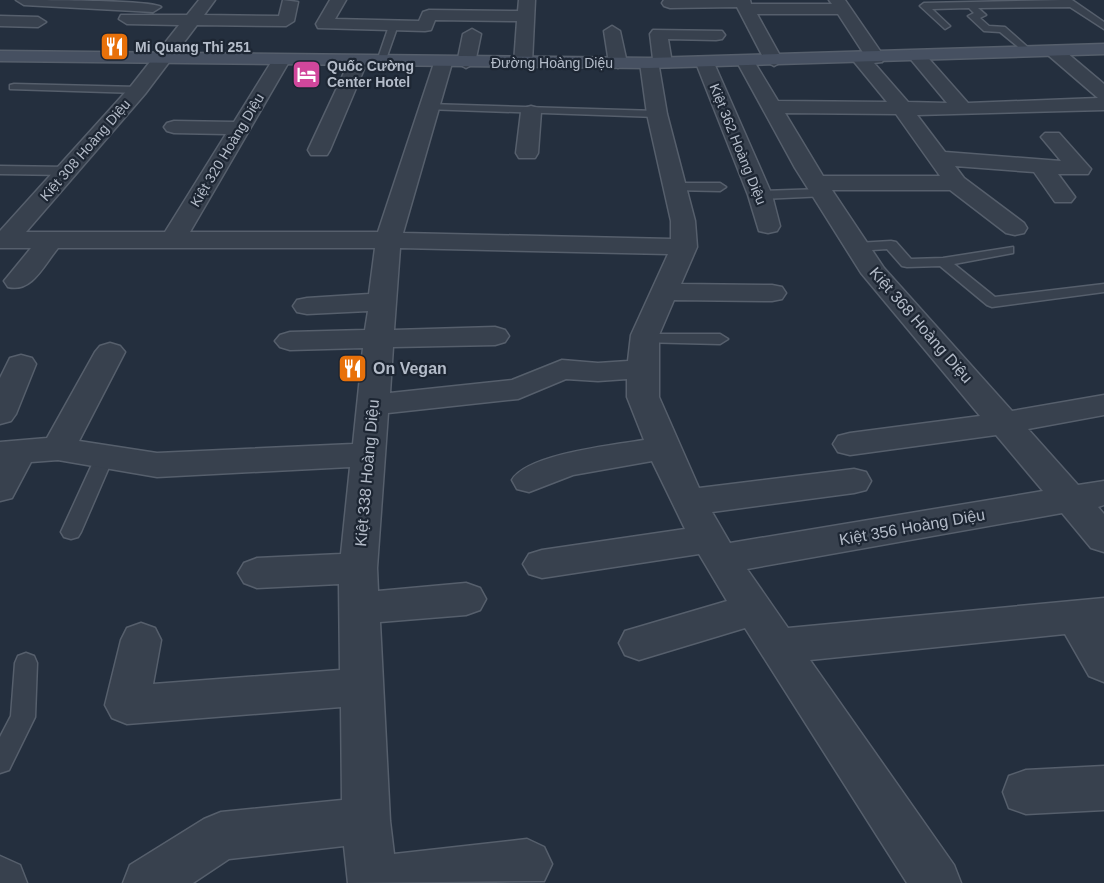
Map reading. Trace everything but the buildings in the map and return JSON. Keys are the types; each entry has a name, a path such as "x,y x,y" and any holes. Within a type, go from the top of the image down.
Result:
{"main road":[{"name":"Đường Hoàng Diệu","path":"0,57 454,63 705,63 1101,51"}],"street":[{"path":"24,0 73,1 126,12 200,10 286,21 288,10 326,18"},
{"path":"338,0 324,24 425,26 429,15 527,8 523,63"},
{"path":"448,15 461,0"},
{"path":"670,3 841,5 868,58 956,183 1015,228"},
{"path":"744,4 774,61"},
{"path":"346,24 354,10 372,9"},
{"name":"Kiệt 308 Hoàng Diệu","path":"3,240 138,90 200,10"},
{"path":"101,22 126,12"},
{"path":"0,21 38,22"},
{"path":"612,31 644,63 683,220 684,247 664,292 643,354 644,397 664,448 714,549 776,646 936,883"},
{"name":"Kiệt 338 Hoàng Diệu","path":"373,882 366,821 358,568 388,240 429,107 472,34"},
{"path":"644,63 659,34 716,34"},
{"path":"1054,51 1104,94"},
{"path":"917,56 963,109"},
{"name":"Kiệt 320 Hoàng Diệu","path":"173,240 281,60"},
{"path":"319,150 358,62"},
{"name":"Kiệt 368 Hoàng Diệu","path":"746,62 771,107 778,151 819,188 874,273 1005,423 1088,497 1104,538"},
{"name":"Kiệt 362 Hoàng Diệu","path":"705,63 760,195 768,226"},
{"path":"771,107 963,109 1104,104"},
{"path":"527,153 531,112"},
{"path":"174,127 240,128"},
{"path":"1052,137 1080,169"},
{"path":"742,151 778,151"},
{"path":"938,158 1104,169"},
{"path":"1041,166 1063,197"},
{"path":"819,188 956,183"},
{"path":"3,240 388,240 684,247"},
{"path":"17,281 51,240"},
{"path":"664,292 772,293"},
{"path":"307,306 383,302"},
{"path":"290,340 495,336"},
{"path":"58,449 110,352"},
{"path":"373,405 518,389 562,369 598,372 643,354"},
{"path":"0,414 21,364"},
{"path":"850,444 1005,423 1104,405"},
{"path":"529,480 566,465 664,448"},
{"path":"0,489 9,453 58,449 157,465 368,455"},
{"path":"689,501 854,481"},
{"name":"Kiệt 356 Hoàng Diệu","path":"542,564 714,549 1088,497"},
{"path":"257,573 358,568"},
{"path":"359,608 466,599"},
{"path":"639,643 753,610"},
{"path":"776,646 1090,616 1104,664"},
{"path":"141,640 127,705 362,687"},
{"path":"1026,792 1104,788"},
{"path":"148,883 221,836 366,821"},
{"path":"373,882 527,864"}],"lane":[{"path":"945,26 924,6 1069,2 1104,26"},
{"path":"969,6 982,15 972,16 987,29 1002,28 1028,52"},
{"path":"380,62 393,25"},
{"path":"14,87 138,90"},
{"path":"429,107 531,112 657,114"},
{"path":"0,170 67,171"},
{"path":"675,187 720,187"},
{"path":"760,195 819,188"},
{"path":"857,247 891,245 908,263 944,262 1008,250"},
{"path":"944,262 992,302 1104,288"},
{"path":"643,354 720,339"},
{"path":"71,532 104,458"},
{"path":"0,762 23,717 26,663"}],"place":[{"name":"Mi Quang Thi 251","path":"114,47"},
{"name":"Quốc Cường Center Hotel","path":"306,74"},
{"name":"On Vegan","path":"352,368"}]}
